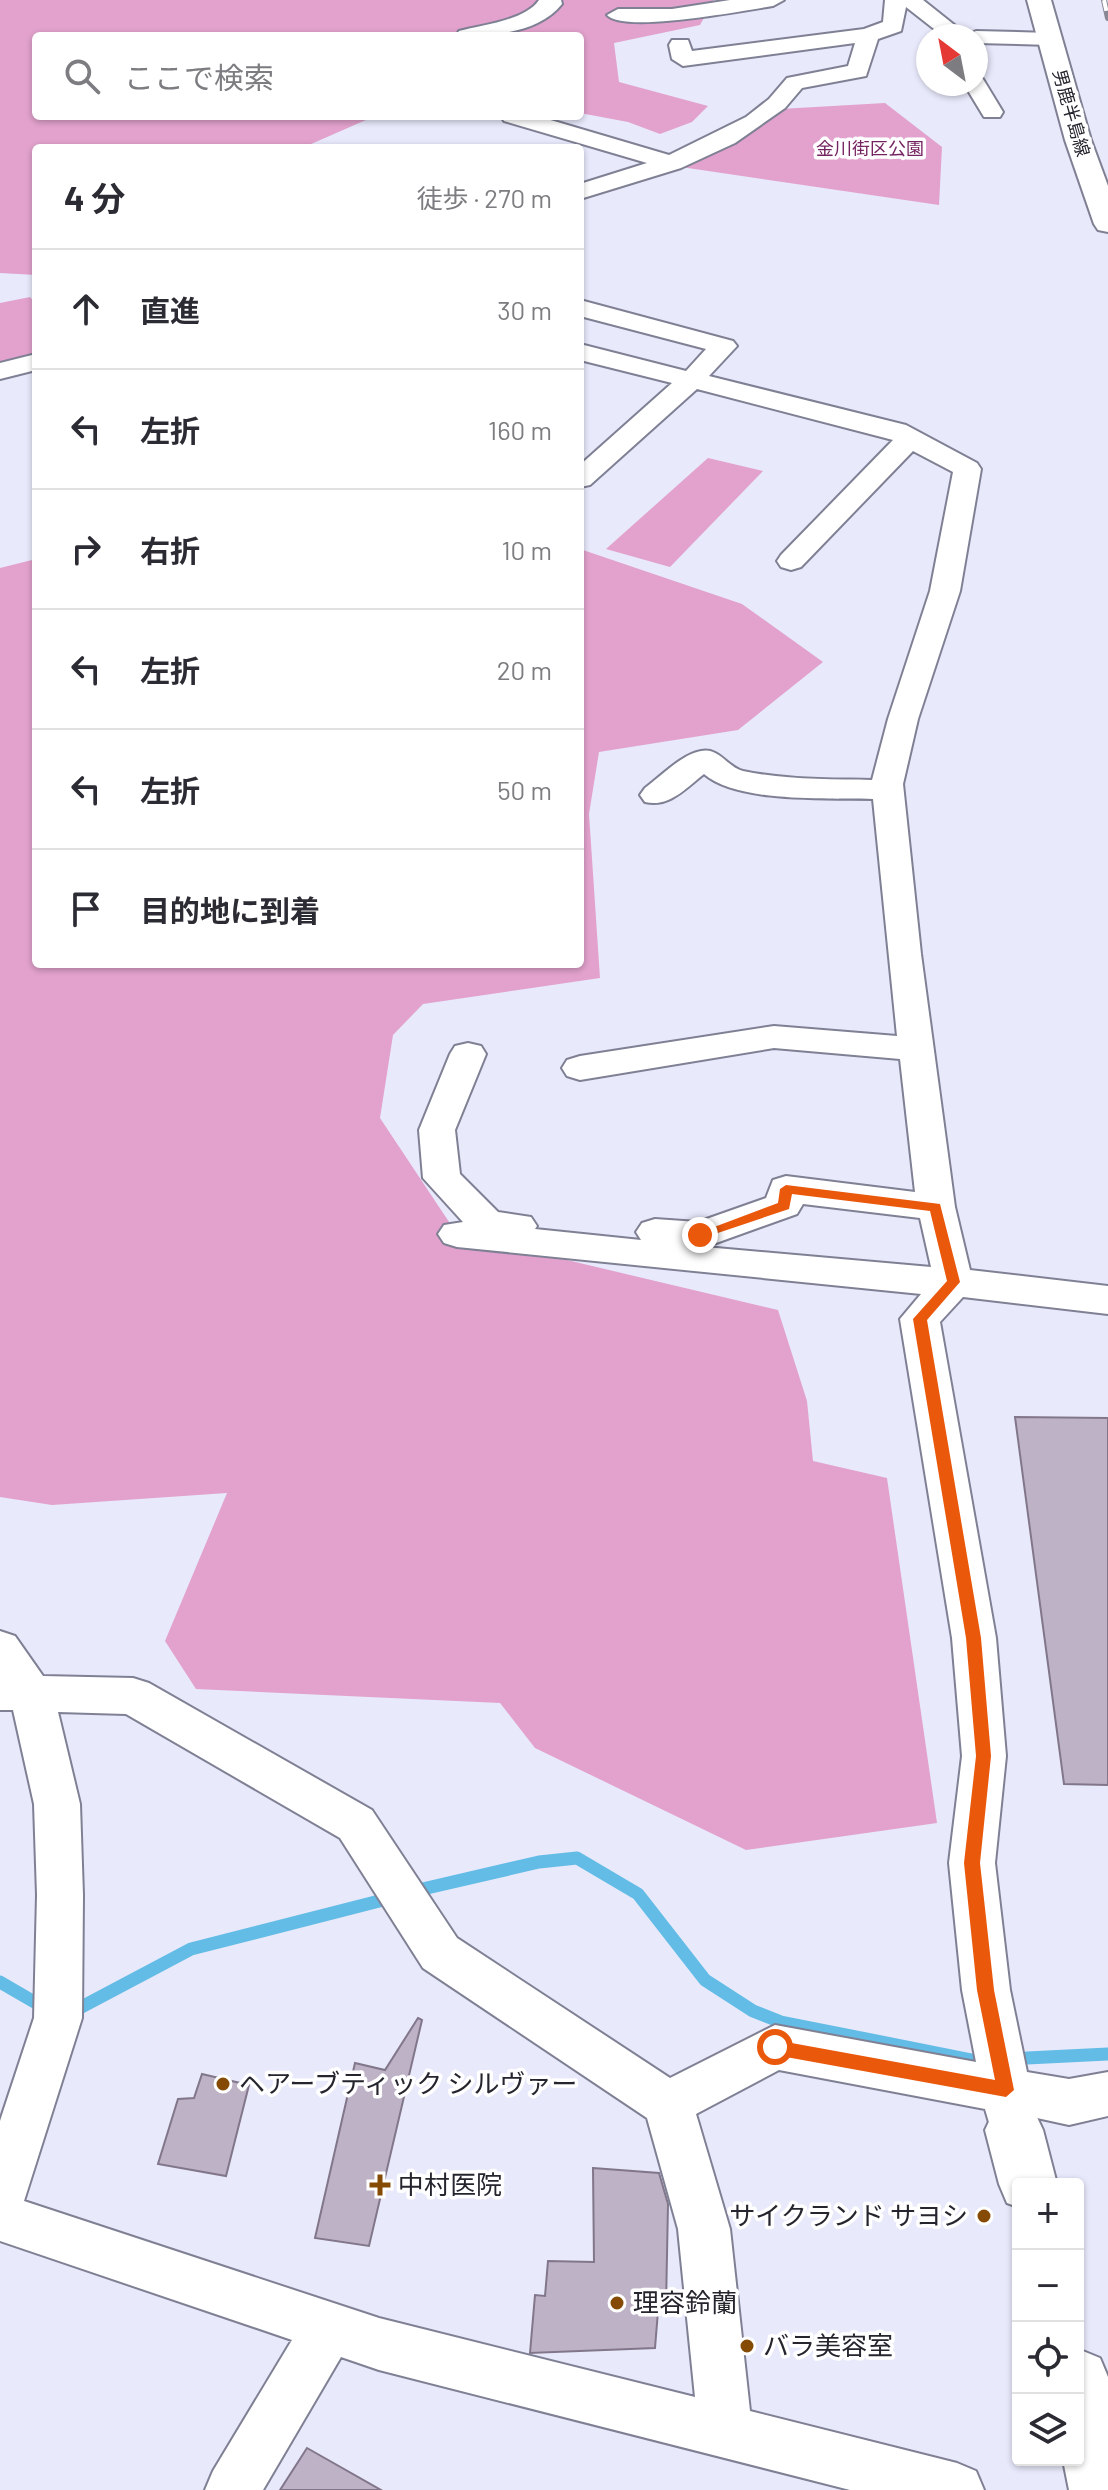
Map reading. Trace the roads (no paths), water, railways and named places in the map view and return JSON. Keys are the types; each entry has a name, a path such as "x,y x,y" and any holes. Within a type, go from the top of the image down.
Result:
{"main road":[{"name":"男鹿半島線","path":"1039,0 1078,140 1108,224"},
{"path":"1081,2394 1101,2490"}],"street":[{"path":"481,32 543,11 551,4 550,0"},
{"path":"618,15 672,15 773,0"},
{"path":"657,70 682,52 868,35 893,26 919,8 941,24"},
{"path":"584,191 673,163 728,137 785,98 795,83 858,71 868,35"},
{"path":"988,37 1051,39"},
{"path":"982,96 992,112"},
{"path":"526,120 673,163"},
{"path":"584,309 724,346 690,381 584,475"},
{"path":"584,353 896,431 967,469 945,591 903,719 887,790 936,1207 954,1282"},
{"path":"0,371 32,363"},
{"path":"791,561 910,439"},
{"path":"656,795 705,759 725,776 773,787 887,790"},
{"path":"580,1068 774,1037 916,1049"},
{"path":"468,1054 437,1130 442,1178 488,1224 700,1235 784,1205 786,1189 936,1207"},
{"path":"457,1234 1108,1300"},
{"path":"954,1282 920,1319 974,1638 984,1756 972,1863 986,1990 1016,2135"},
{"path":"0,1648 57,1804 58,2018 0,2198"},
{"path":"16,1694 133,1696 356,1824 440,1953 668,2104 704,2229 725,2432"},
{"path":"668,2104 775,2047 1016,2135"},
{"path":"1016,2135 1069,2102 1108,2094"},
{"path":"0,2217 328,2329 957,2490"},
{"path":"232,2490 328,2329"}],"waterway":[{"path":"414,1891 539,1862 577,1858 638,1894 705,1980 753,2011 781,2022 982,2062"},
{"path":"72,2012 191,1949 391,1898"},
{"path":"0,1982 43,2007"},
{"path":"1027,2058 1108,2054"}],"railway":[{"path":"1104,0 1108,18"}],"place":[{"name":"ヘアーブティック シルヴァー","path":"223,2084"},
{"name":"中村医院","path":"380,2185"},
{"name":"サイクランド サヨシ","path":"984,2216"},
{"name":"理容鈴蘭","path":"617,2303"},
{"name":"バラ美容室","path":"747,2346"}],"park label":[{"name":"金川街区公園","path":"870,149"}]}
